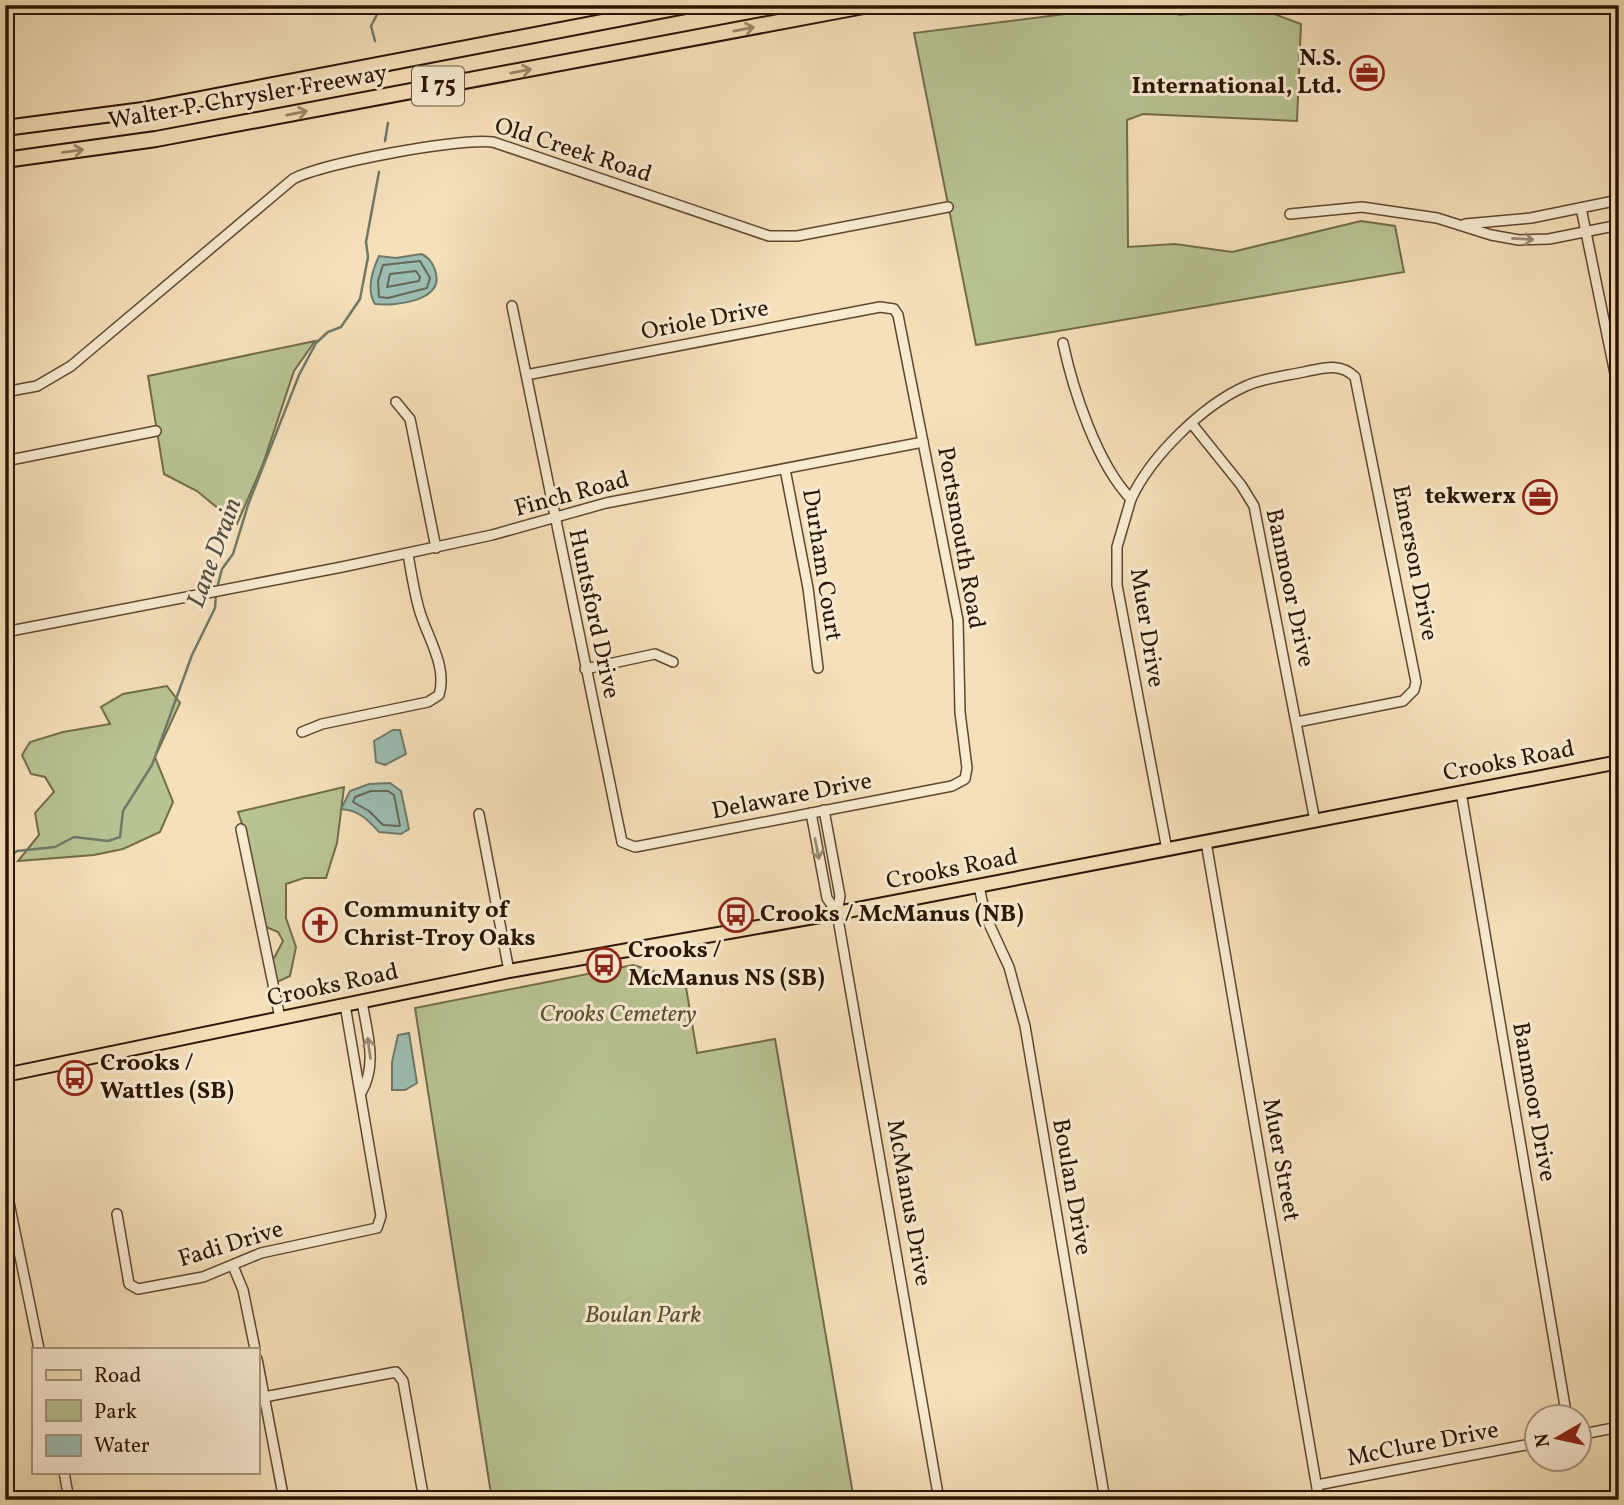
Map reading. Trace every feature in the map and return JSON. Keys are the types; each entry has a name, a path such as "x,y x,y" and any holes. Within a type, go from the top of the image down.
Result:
{"highway":[{"name":"Walter P. Chrysler Freeway","path":"5,128 143,110 691,5"},
{"name":"Walter P. Chrysler Freeway","path":"5,160 156,139 869,5"}],"main road":[{"name":"Crooks Road","path":"5,1075 509,971 837,913 1619,762"}],"street":[{"name":"Old Creek Road","path":"5,392 37,386 71,366 293,179 317,170 392,155 466,142 493,142 769,236 797,236 948,207"},
{"path":"1461,224 1531,218 1619,200"},
{"path":"1290,214 1362,207 1461,224 1491,235 1519,240 1549,239 1619,225"},
{"path":"1581,208 1619,393"},
{"name":"Huntsford Drive","path":"512,306 618,834 626,845"},
{"name":"Oriole Drive","path":"526,375 880,307 891,308"},
{"name":"Portsmouth Road","path":"891,308 898,315 958,620 961,720 967,768 965,779"},
{"path":"1063,343 1076,390 1094,435 1118,482 1131,499"},
{"name":"Emerson Drive","path":"1297,722 1403,701 1414,690 1416,682 1357,383 1351,373 1341,367 1303,372"},
{"name":"Muer Drive","path":"1167,850 1117,584 1117,547 1131,499 1161,453 1192,424 1241,388 1303,372"},
{"path":"396,402 410,419 436,548"},
{"name":"Banmoor Drive","path":"1192,424 1241,485 1254,506 1315,821"},
{"path":"5,461 156,431"},
{"name":"Finch Road","path":"5,632 408,554 554,519 606,503 923,442"},
{"name":"Durham Court","path":"785,469 808,588 818,668"},
{"path":"302,732 322,724 428,702 439,695 441,681 433,644 419,610 408,554"},
{"path":"585,668 654,654 673,662"},
{"name":"Delaware Drive","path":"626,845 635,847 956,785 965,779"},
{"name":"Banmoor Drive","path":"1461,792 1565,1404"},
{"path":"824,810 840,896 837,913"},
{"path":"811,813 827,898 837,913"},
{"path":"479,814 509,971"},
{"path":"241,829 280,1018"},
{"name":"Muer Street","path":"1206,842 1317,1485"},
{"name":"Boulan Drive","path":"979,886 985,915 1009,967 1025,1026 1105,1500"},
{"name":"McManus Drive","path":"837,913 939,1500"},
{"path":"361,1093 369,1081 371,1065 362,1002"},
{"path":"345,1005 361,1093"},
{"name":"Fadi Drive","path":"117,1214 129,1284 142,1289 203,1277 261,1253 372,1230 381,1220 361,1093"},
{"path":"5,1183 39,1348"},
{"path":"233,1266 243,1290 255,1348"},
{"path":"259,1370 284,1500"},
{"path":"264,1397 396,1372 403,1381 425,1500"},
{"path":"1592,1432 1619,1427"},
{"name":"McClure Drive","path":"1317,1485 1522,1446"},
{"path":"64,1474 69,1500"},
{"path":"1317,1485 1319,1500"}],"green space":[{"path":"1137,5 1159,5 1179,15 1255,7 1301,24 1297,121 1143,114 1127,120 1128,247 1175,244 1232,252 1361,221 1395,226 1404,272 976,345 914,33"},
{"path":"315,341 294,371 263,464 237,524 197,491 164,474 148,376"},
{"path":"167,686 180,703 155,757 173,802 160,832 123,849 94,855 18,861 39,835 35,813 54,792 45,777 31,774 22,755 30,742 63,732 110,724 101,707 123,694"},
{"path":"344,787 337,843 326,878 304,878 286,884 286,918 296,947 290,976 277,982 272,962 283,941 278,932 264,926 248,842 238,812"},
{"name":"Boulan Park","path":"633,965 659,973 662,985 685,981 697,1053 775,1039 854,1500 492,1500 415,1008"}],"water":[{"path":"421,254 430,260 435,270 433,289 427,295 407,302 375,304 370,287 379,256 396,258"},
{"path":"393,730 400,730 406,754 385,765 376,762 374,741"},
{"path":"390,783 401,791 409,829 401,834 379,832 358,814 341,809 350,791 369,784"},
{"path":"409,1033 417,1083 405,1090 392,1090 392,1062 398,1035"}],"waterway":[{"name":"Lane Drain","path":"375,41 371,26 382,5"},
{"name":"Lane Drain","path":"385,141 388,123"},
{"name":"Lane Drain","path":"217,588 222,569 233,554 248,505 299,375 316,343 328,332 341,327 360,299 368,257 366,242 379,172"},
{"name":"Lane Drain","path":"5,861 17,851 55,847 74,837 108,841 120,837 123,811 152,765 192,655 215,608 216,594"}],"place":[{"name":"N.S. International, Ltd.","path":"1367,73"},
{"name":"tekwerx","path":"1540,497"},
{"name":"Crooks / McManus (NB)","path":"736,915"},
{"name":"Community of Christ-Troy Oaks","path":"320,925"},
{"name":"Crooks / McManus NS (SB)","path":"604,965"},
{"name":"Crooks / Wattles (SB)","path":"75,1078"}],"park label":[{"name":"Crooks Cemetery","path":"618,1015"}]}
